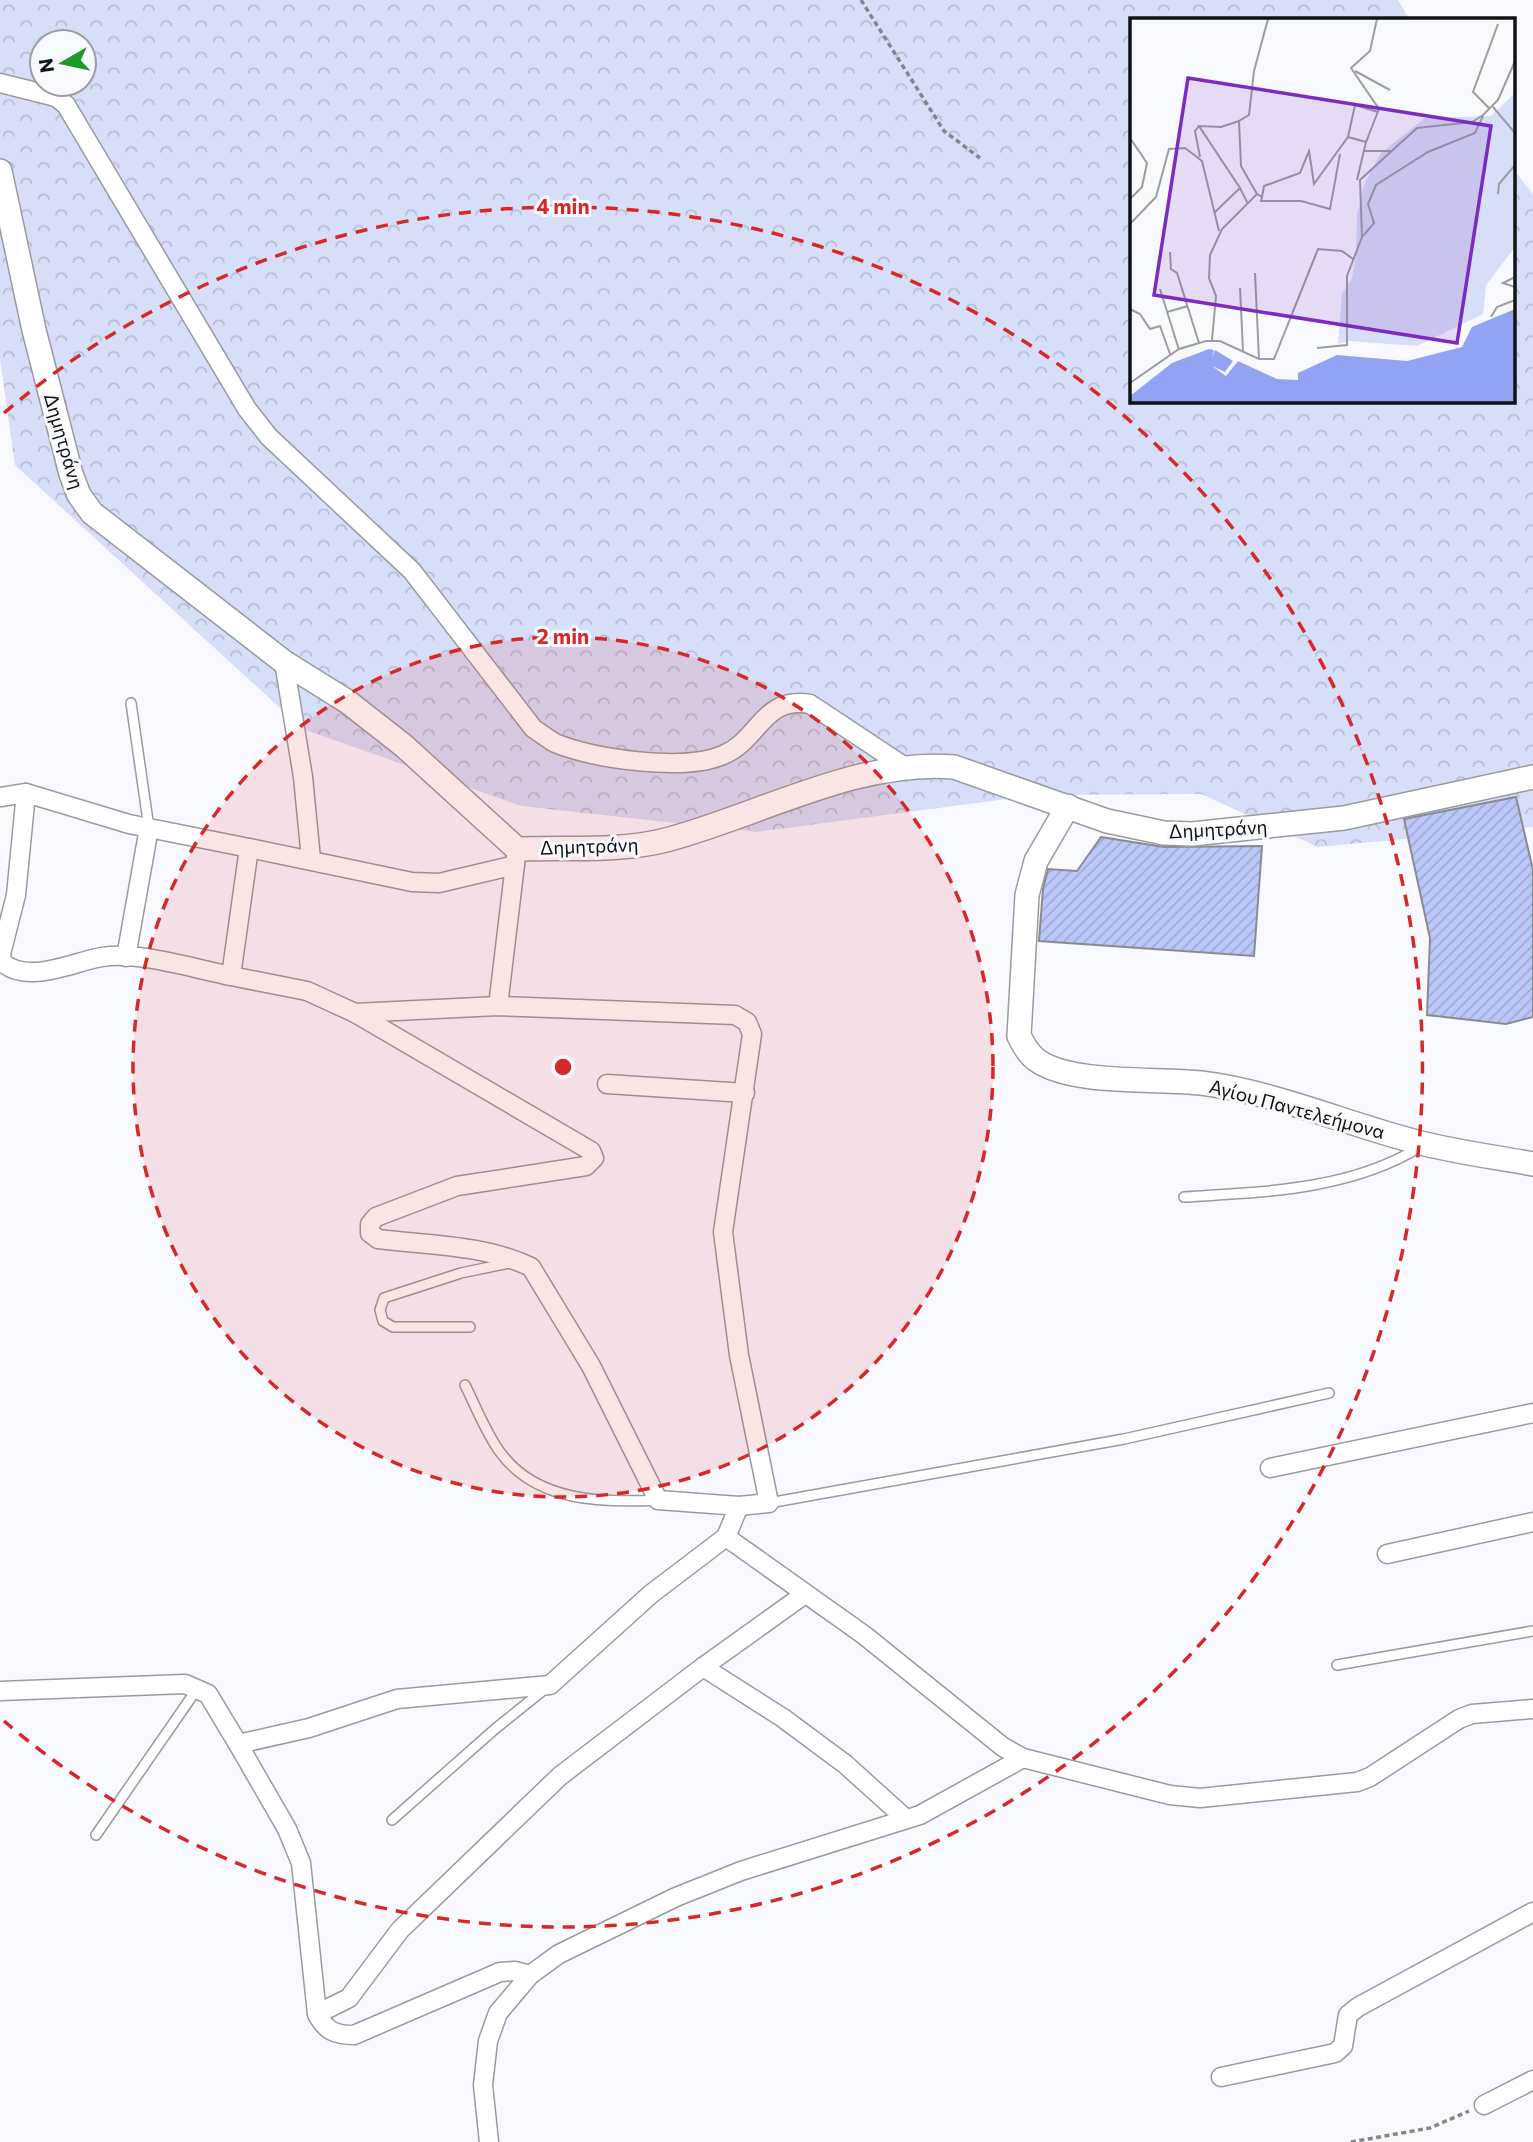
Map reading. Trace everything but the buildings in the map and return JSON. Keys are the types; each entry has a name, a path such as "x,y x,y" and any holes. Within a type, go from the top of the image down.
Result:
{"street":[{"path":"0,83 55,97 66,105 247,409 269,437 412,570 533,728 555,743 617,758 675,764 724,755 781,704 795,701 810,704 905,767"},
{"name":"Δημητράνη","path":"0,171 34,330 79,495 92,513 284,662 348,702 404,746 516,857 648,844 782,798 905,767 954,767 1107,821 1164,833 1192,834 1344,818 1533,777"},
{"path":"284,662 303,777 311,859"},
{"path":"0,797 26,793 149,828 311,859 412,882 439,883 516,857 498,1006"},
{"path":"26,793 20,869 1,954 2,962 10,969 31,972 104,957 126,957 306,991 355,1013 591,1151 594,1158 586,1166 457,1186 376,1217 370,1224 370,1233 377,1239 476,1251 518,1260 531,1267 540,1277 591,1366 658,1500 739,1506 769,1503 739,1354 723,1232 752,1034 747,1022 735,1014 498,1006 355,1013"},
{"name":"Αγίου Παντελεήμονα","path":"1068,806 1037,861 1027,895 1019,1036 1028,1052 1040,1063 1076,1074 1115,1080 1202,1083 1256,1094 1425,1144 1533,1164"},
{"path":"126,957 149,828"},
{"path":"231,976 249,848"},
{"path":"607,1084 745,1093"},
{"path":"1270,1468 1533,1413"},
{"path":"238,1744 309,1728 397,1699 551,1685 651,1594 726,1538 739,1506"},
{"path":"1387,1554 1533,1522"},
{"path":"726,1538 864,1636 979,1731 1023,1758 1170,1795 1200,1798 1357,1782 1370,1777 1459,1719 1472,1714 1533,1709"},
{"path":"317,2014 349,1998 400,1930 560,1776 703,1667 805,1594"},
{"path":"703,1667 783,1718 845,1764 906,1819"},
{"path":"0,1691 186,1684 198,1687 208,1694 287,1829 302,1863 317,2014 324,2026 337,2035 354,2035 500,1972 515,1971 530,1975"},
{"path":"489,2142 483,2085 488,2041 498,2013 530,1975 559,1954 676,1897 741,1871 906,1819 952,1798 1023,1758"},
{"path":"1221,2077 1335,2053 1343,2046 1348,2015 1358,2007 1533,1912"},
{"path":"1484,2105 1533,2080"}],"lane":[{"path":"131,704 149,828"},
{"path":"1184,1197 1254,1193 1356,1178 1394,1163 1425,1144"},
{"path":"470,1327 393,1327 383,1321 380,1310 384,1298 461,1273 518,1260"},
{"path":"465,1385 500,1453 533,1483 571,1498 658,1500"},
{"path":"769,1503 1124,1439 1329,1394"},
{"path":"1337,1665 1533,1631"},
{"path":"393,1820 495,1729 551,1685"},
{"path":"96,1835 198,1687"}],"path":[{"path":"861,0 944,131 980,158"},
{"path":"1350,2142 1430,2128 1484,2105"}],"green space":[{"path":"0,0 1398,0 1408,18 1130,18 1130,402 1516,402 1516,173 1533,194 1533,827 1318,847 1201,794 1036,795 757,832 521,806 303,729 15,465 0,359"}]}
